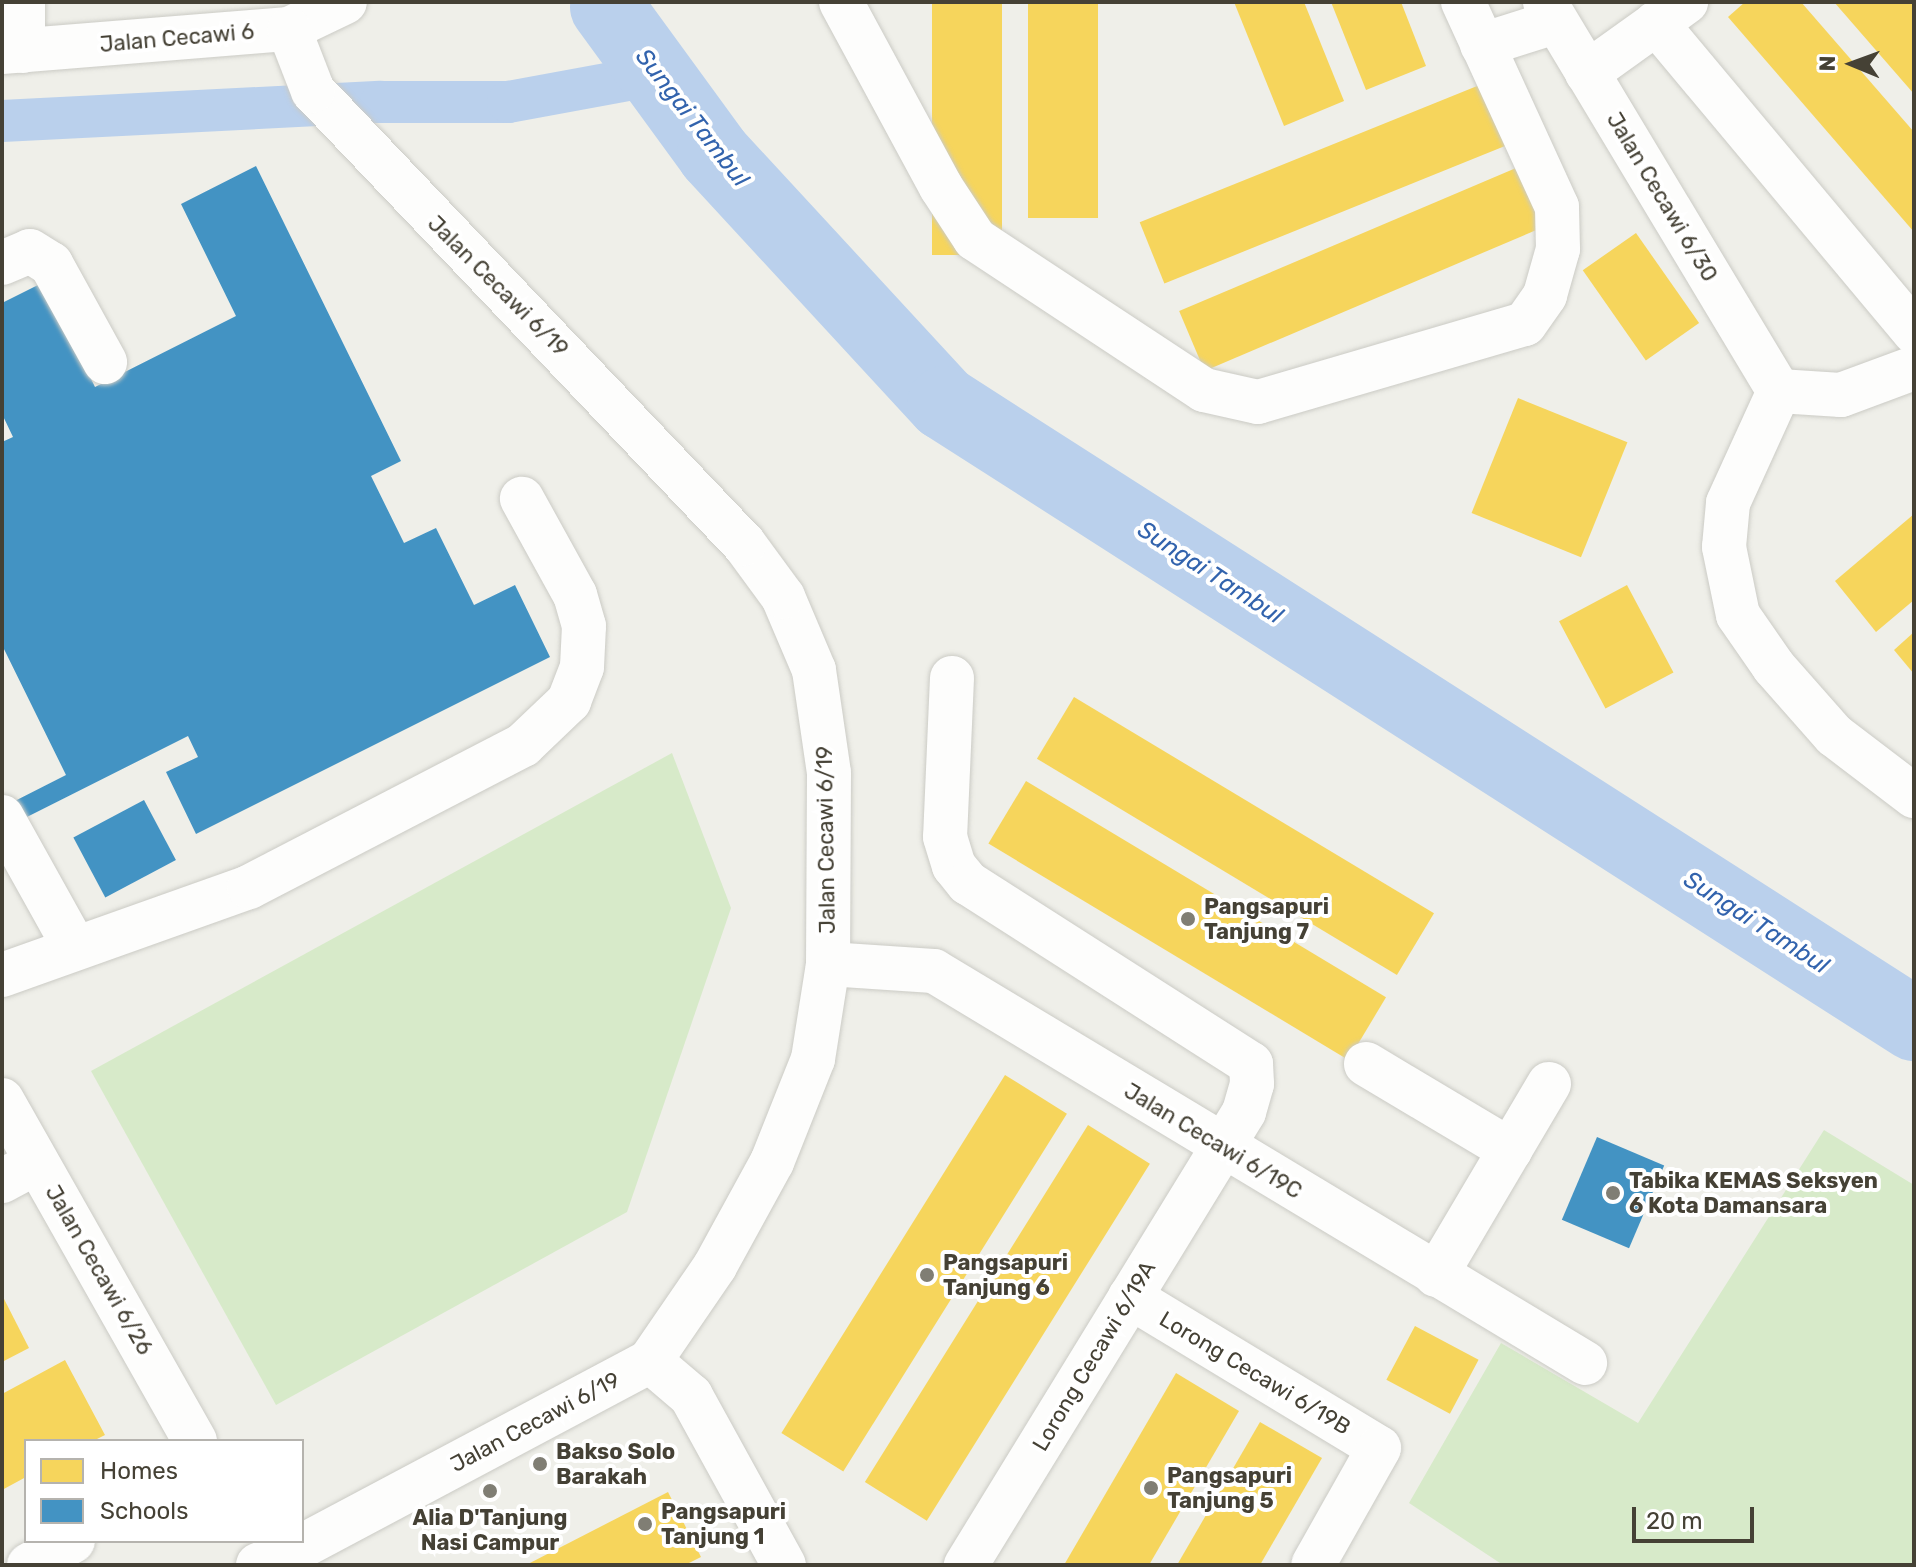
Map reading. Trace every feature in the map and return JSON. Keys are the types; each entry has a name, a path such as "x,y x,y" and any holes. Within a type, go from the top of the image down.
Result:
{"street":[{"path":"12,51 23,2"},
{"name":"Jalan Cecawi 6","path":"12,51 289,29 345,2"},
{"path":"841,2 941,187 975,239 1204,390 1258,402 1525,324 1545,295 1558,249 1557,207 1463,2"},
{"path":"1482,45 1550,12"},
{"name":"Jalan Cecawi 6/30","path":"1550,12 1779,391"},
{"path":"1587,73 1671,13 1914,332"},
{"name":"Jalan Cecawi 6/19","path":"257,1556 293,1551 650,1361 715,1266 772,1162 813,1059 828,964 829,773 814,670 783,597 744,544 324,104 289,29"},
{"path":"2,263 30,251 51,264 105,362"},
{"path":"1914,368 1841,395 1779,391 1728,503 1724,547 1738,615 1774,667 1834,735 1914,796"},
{"path":"2,975 249,887 523,745 569,701 582,667 584,626 575,595 522,499"},
{"name":"Lorong Cecawi 6/19A","path":"952,678 945,837 954,866 968,883 1251,1064 1244,1112 966,1565"},
{"path":"2,817 75,948"},
{"name":"Jalan Cecawi 6/19C","path":"828,964 934,971 1585,1363"},
{"path":"1366,1064 1510,1150"},
{"path":"1436,1275 1549,1084"},
{"name":"Jalan Cecawi 6/26","path":"2,1100 19,1172 194,1439"},
{"name":"Lorong Cecawi 6/19B","path":"1130,1297 1379,1448 1328,1560"},
{"path":"650,1361 691,1396 784,1565"},
{"path":"29,1565 69,1543"}],"green space":[{"path":"672,753 731,908 627,1212 276,1405 91,1071"},
{"path":"1824,1130 1914,1185 1914,1565 1503,1565 1409,1503 1501,1343 1638,1423"}],"building: Homes":[{"path":"932,2 1002,2 1002,255 932,255"},
{"path":"1028,2 1098,2 1098,218 1028,218"},
{"path":"1234,2 1304,2 1344,101 1284,126"},
{"path":"1331,2 1401,2 1426,66 1366,90"},
{"path":"1745,2 1801,2 1914,132 1914,232 1728,17"},
{"path":"1834,2 1914,2 1914,94"},
{"path":"1492,80 1517,141 1164,284 1140,222"},
{"path":"1528,163 1553,223 1205,371 1179,311"},
{"path":"1636,233 1699,323 1646,360 1583,270"},
{"path":"1518,398 1627,442 1581,557 1472,513"},
{"path":"1914,514 1914,600 1876,632 1835,581"},
{"path":"1627,585 1673,672 1605,709 1559,621"},
{"path":"1914,632 1914,674 1894,650"},
{"path":"1074,697 1434,913 1397,975 1037,759"},
{"name":"Pangsapuri Tanjung 7","path":"1026,781 1386,997 1348,1060 988,844"},
{"name":"Pangsapuri Tanjung 6","path":"1005,1075 1067,1114 843,1472 781,1433"},
{"path":"1088,1125 1150,1164 927,1521 865,1482"},
{"path":"2,1295 29,1348 2,1362"},
{"path":"1415,1326 1479,1360 1450,1414 1386,1380"},
{"path":"65,1360 105,1435 97,1439 24,1439 24,1478 2,1490 2,1394"},
{"name":"Pangsapuri Tanjung 5","path":"1176,1373 1239,1411 1149,1565 1064,1565"},
{"path":"1260,1422 1322,1458 1260,1565 1177,1565"},
{"name":"Pangsapuri Tanjung 1","path":"668,1492 701,1557 685,1565 526,1565"}],"building: Schools":[{"path":"256,166 401,461 371,476 404,543 436,528 474,605 515,585 550,657 196,834 166,772 198,757 188,736 11,825 3,807 66,775 2,645 2,442 13,437 2,414 2,303 44,282 95,387 236,316 181,204"},
{"path":"144,800 176,860 105,898 73,838"},
{"name":"Tabika KEMAS Seksyen 6 Kota Damansara","path":"1597,1137 1664,1166 1629,1248 1562,1220"}],"waterway":[{"name":"Sungai Tambul","path":"607,7 714,154 944,403 1914,1024"},
{"path":"2,121 381,102 508,102 655,75"}],"place":[{"name":"Pangsapuri Tanjung 7","path":"1188,919"},
{"name":"Tabika KEMAS Seksyen 6 Kota Damansara","path":"1613,1193"},
{"name":"Pangsapuri Tanjung 6","path":"927,1275"},
{"name":"Bakso Solo Barakah","path":"540,1464"},
{"name":"Pangsapuri Tanjung 5","path":"1151,1488"},
{"name":"Alia D'Tanjung Nasi Campur","path":"490,1491"},
{"name":"Pangsapuri Tanjung 1","path":"645,1524"}]}
